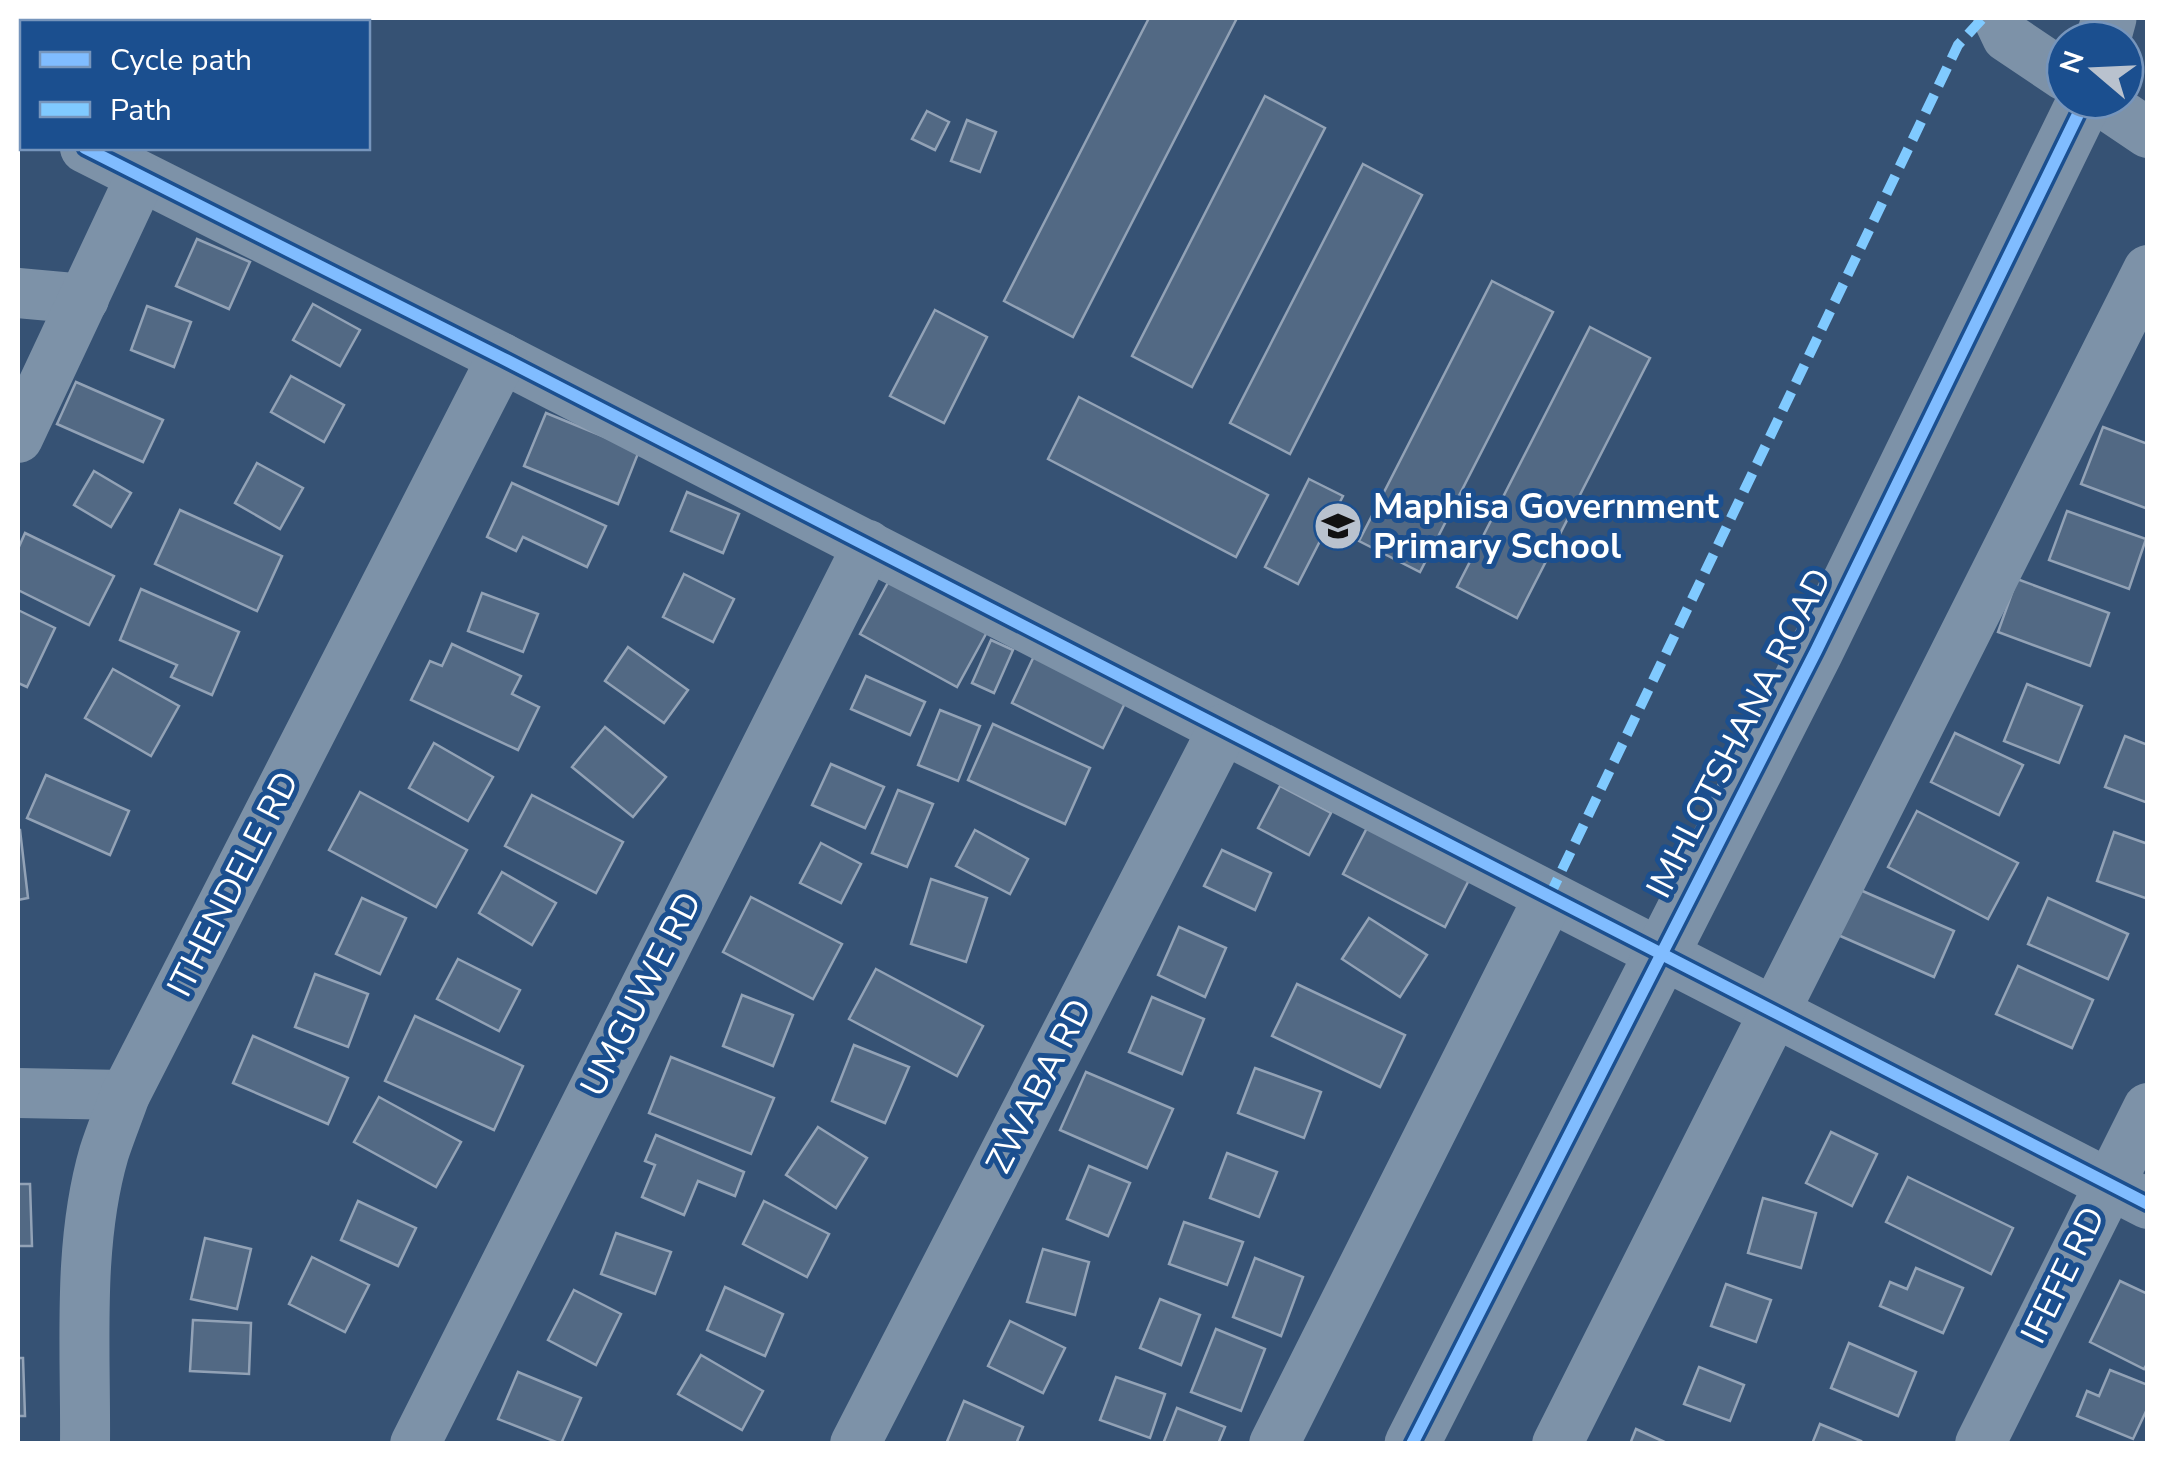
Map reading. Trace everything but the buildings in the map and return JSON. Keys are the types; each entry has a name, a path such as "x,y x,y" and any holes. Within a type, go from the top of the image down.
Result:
{"street":[{"path":"1998,18 2007,37 2045,63"},
{"name":"IMHLOTSHANA ROAD","path":"1412,1444 1816,651 2075,120"},
{"path":"89,150 502,358 2128,1194"},
{"path":"18,438 140,178"},
{"path":"1557,1444 2148,270"},
{"path":"18,293 84,299"},
{"name":"ITHENDELE RD","path":"85,1444 86,1275 94,1204 104,1154 125,1096 502,358"},
{"name":"UMGUWE RD","path":"415,1444 868,546"},
{"name":"ZWABA RD","path":"855,1444 1223,730"},
{"path":"1274,1444 1549,897"},
{"path":"18,1093 125,1096"},
{"name":"IFEFE RD","path":"1980,1444 2128,1194 2148,1108"}],"marked path":[{"path":"1549,897 1958,45 1983,18"}],"cycle path":[{"path":"1412,1444 1816,651 2075,120"},
{"path":"89,150 502,358 2148,1204"}],"place":[{"name":"Maphisa Government Primary School","path":"1338,526"}]}
